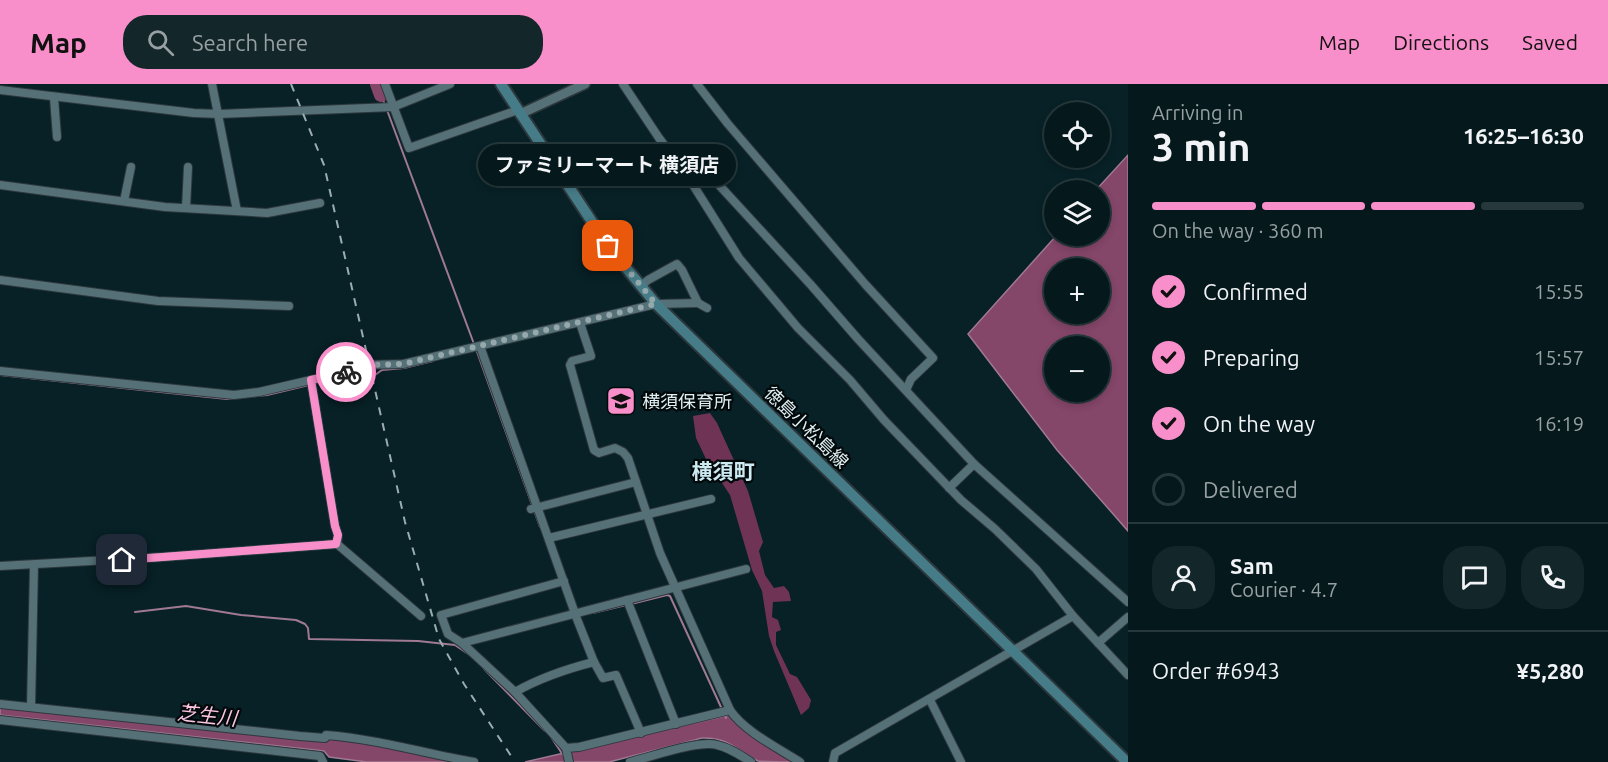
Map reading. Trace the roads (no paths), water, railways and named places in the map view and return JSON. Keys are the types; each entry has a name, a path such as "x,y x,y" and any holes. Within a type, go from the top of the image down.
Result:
{"main road":[{"name":"徳島小松島線","path":"501,84 608,246 656,304 1127,762"}],"street":[{"path":"212,84 237,211"},
{"path":"385,84 409,148 519,112 585,84"},
{"path":"0,90 54,98 219,114 392,106 450,84"},
{"path":"623,84 690,180 739,258 798,328 850,380 884,420 949,488 1036,569 1073,616 1128,675"},
{"path":"697,84 728,124 865,284 933,358 911,380 906,390"},
{"path":"54,98 57,137"},
{"path":"124,201 131,167"},
{"path":"186,208 188,167"},
{"path":"0,185 186,208 267,213 320,203"},
{"path":"719,185 974,464 1128,602"},
{"path":"641,286 677,264 698,303"},
{"path":"0,280 158,301 289,306"},
{"path":"0,372 234,395 311,383 364,365 403,364 656,304 698,303 707,308"},
{"path":"580,323 591,356 572,361 570,365 594,450 599,453 615,448 628,458 675,588 725,712 800,762"},
{"path":"477,347 561,582 594,662 603,678 616,675 641,733"},
{"path":"311,383 338,535 336,544"},
{"path":"949,488 974,464"},
{"path":"535,508 636,482"},
{"path":"548,542 647,514 711,499"},
{"path":"0,566 336,544 421,616"},
{"path":"31,707 34,565"},
{"path":"462,643 628,604 746,568"},
{"path":"561,582 441,615 448,634 462,643 515,692 566,749 569,762"},
{"path":"628,604 676,724"},
{"path":"833,762 835,753 1073,616"},
{"path":"1098,643 1128,617"},
{"path":"515,692 532,682 565,669 594,662"},
{"path":"930,700 961,762"},
{"path":"0,704 300,736 325,738 326,735 340,736 381,742 474,762"},
{"path":"566,749 725,712"},
{"path":"0,720 321,756 323,762"},
{"path":"630,762 702,744 716,744 750,762"}],"waterway":[{"path":"377,84 381,95"},
{"path":"381,95 385,105"},
{"path":"387,110 474,344"},
{"path":"476,349 540,527"},
{"path":"375,375 382,370 404,368 433,361"},
{"path":"315,383 359,373 367,376"},
{"path":"0,375 227,399 267,395 309,385"},
{"path":"631,604 670,596 726,718"},
{"path":"593,613 626,605"},
{"path":"135,612 186,606 241,615 296,620 308,628 309,639 418,641 455,645 471,656"},
{"path":"484,669 545,731"},
{"path":"551,737 563,755"}],"railway":[{"path":"291,84 324,165 405,522 439,639 464,684 515,762"}],"place":[{"name":"ファミリーマート 横須店","path":"608,246"},
{"name":"横須保育所","path":"621,401"}],"district":[{"name":"横須町","path":"723,471"}],"water label":[{"name":"芝生川","path":"207,715"}]}
